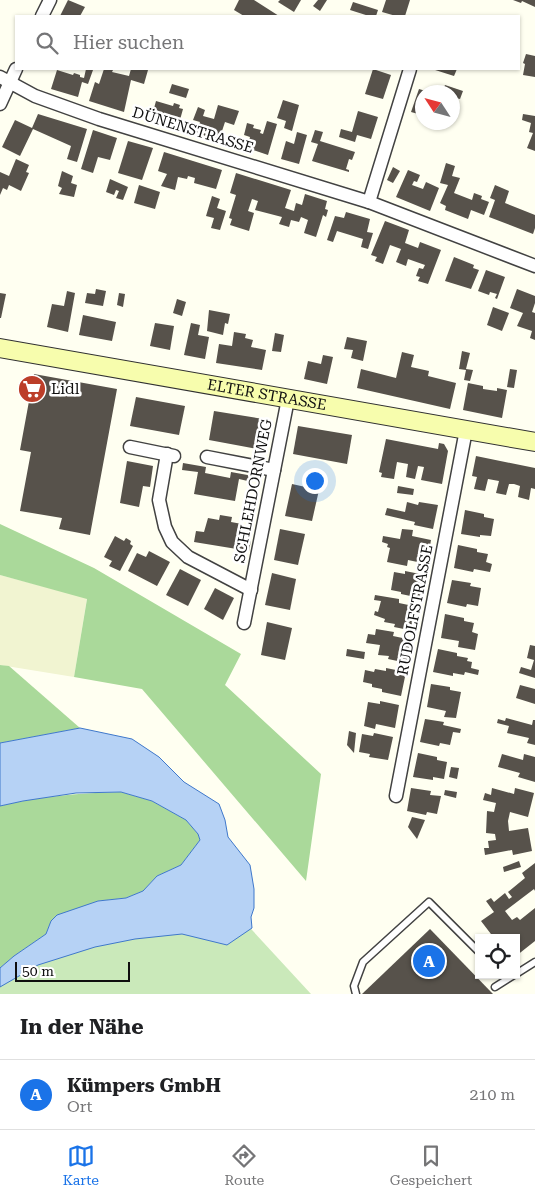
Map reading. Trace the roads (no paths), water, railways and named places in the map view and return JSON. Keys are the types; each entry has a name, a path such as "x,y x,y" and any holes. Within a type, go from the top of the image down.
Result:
{"main road":[{"name":"ELTER STRASSE","path":"0,348 535,442"}],"street":[{"path":"42,15 50,0"},
{"path":"0,104 5,80 15,70"},
{"path":"369,202 410,70"},
{"name":"DÜNENSTRASSE","path":"5,80 35,96 99,119 369,202 535,266"},
{"name":"SCHLEHDORNWEG","path":"244,623 288,399"},
{"name":"RUDOLFSTRASSE","path":"396,796 466,430"},
{"name":"SCHLEHDORNWEG","path":"130,447 171,455 159,500 165,527 172,542 188,557 250,590"},
{"path":"207,457 274,470"}],"lane":[{"path":"356,994 354,986 362,962 429,902 475,948"},
{"path":"520,971 535,962"},
{"path":"495,987 503,979"}],"water":[{"path":"80,728 132,739 159,757 184,782 219,804 225,820 228,837 250,865 254,889 254,908 251,917 252,928 227,945 182,934 135,939 95,947 38,965 0,987 0,968 46,934 51,921 57,915 98,901 126,898 143,891 157,876 181,865 200,840 198,834 186,820 152,801 121,792 76,793 0,806 0,743"}],"place":[{"name":"Lidl","path":"32,389"},
{"name":"Kümpers GmbH","path":"429,961"}]}
